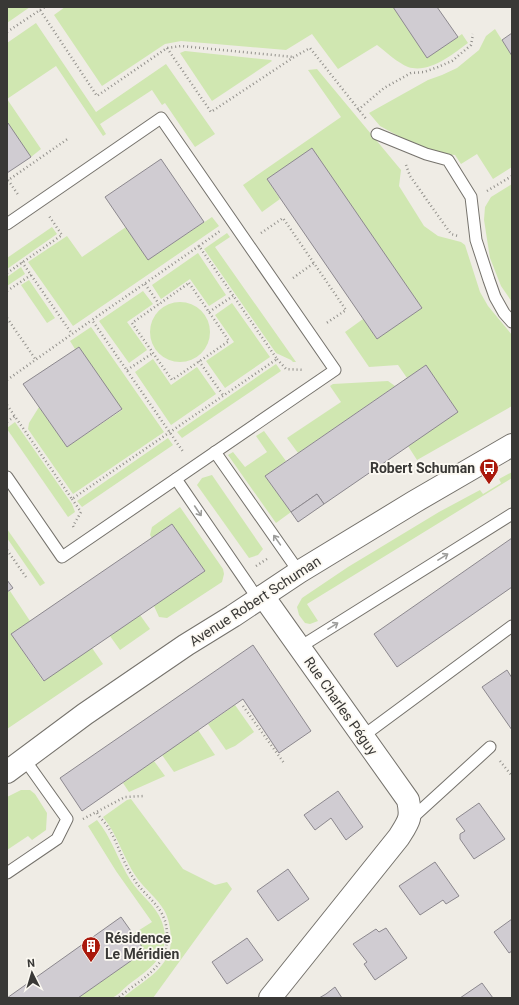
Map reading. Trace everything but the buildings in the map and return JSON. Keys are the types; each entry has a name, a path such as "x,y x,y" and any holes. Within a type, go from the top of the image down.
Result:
{"street":[{"name":"Avenue Robert Schuman","path":"7,772 85,714 186,645 261,598 299,572 512,444"},
{"name":"Rue Charles Péguy","path":"261,598 300,647 408,800 410,810 409,820"},
{"path":"270,998 399,837 409,820"}],"lane":[{"path":"7,224 161,118 335,370 62,557 7,476"},
{"path":"377,134 426,154 448,160 471,197 476,240 488,280 494,296 504,313 512,322"},
{"path":"214,452 299,572"},
{"path":"176,479 261,598"},
{"path":"300,647 512,514"},
{"path":"363,736 512,626"},
{"path":"409,820 490,746"},
{"path":"7,873 57,839 67,819 25,760"}],"path":[{"path":"7,32 45,7"},
{"path":"40,10 97,96 167,48 181,46 294,57"},
{"path":"167,48 211,112 310,48 358,110 384,88 412,73 424,72 452,61 471,45 473,34"},
{"path":"7,181 69,138"},
{"path":"410,176 451,234"},
{"path":"471,197 486,192 512,176"},
{"path":"7,273 62,235 39,202"},
{"path":"247,242 283,218 314,263 346,310 310,334"},
{"path":"7,380 233,222"},
{"path":"199,246 277,359 286,369 308,370 317,382"},
{"path":"22,262 72,334"},
{"path":"278,287 314,263"},
{"path":"7,291 30,275"},
{"path":"145,284 159,304"},
{"path":"189,284 229,341 172,380 132,323 159,304 189,284"},
{"path":"209,312 233,296"},
{"path":"7,318 36,360"},
{"path":"92,320 194,466"},
{"path":"127,370 153,353"},
{"path":"72,499 277,359"},
{"path":"199,361 224,396"},
{"path":"7,405 81,512 73,526 83,542"},
{"path":"7,422 15,416"},
{"path":"7,550 26,577"},
{"path":"255,567 267,559"},
{"path":"243,706 284,763"},
{"path":"498,757 512,776"},
{"path":"67,819 85,819 125,797 145,796"},
{"path":"97,813 108,828 134,880 161,912 167,926 168,943 165,955 160,963 144,978 118,998"}],"green space":[{"path":"7,7 30,7 7,23"},
{"path":"65,7 393,7 427,58 462,34 468,43 440,62 424,68 408,67 400,63 377,45 338,69 312,34 286,50 181,41 165,44 102,86 54,15"},
{"path":"36,23 96,112 166,64 215,134 195,147 165,103 162,105 152,90 100,124 106,134 103,136 56,66 7,99 7,43"},
{"path":"495,29 512,56 512,167 493,179 477,154 461,164 455,155 439,154 404,139 380,126 369,113 428,80 457,68 479,50 486,36"},
{"path":"185,51 272,61 212,101 180,53"},
{"path":"317,69 401,170 399,186 424,226 438,236 461,242 465,245 480,292 488,306 512,335 512,406 417,460 408,446 458,412 426,365 407,378 398,365 369,367 345,332 363,319 377,339 422,308 312,149 267,179 280,199 262,212 243,185 341,117 308,70"},
{"path":"7,99 41,149 31,157 7,124"},
{"path":"512,184 512,302 501,286 490,258 484,220 485,207 491,197"},
{"path":"212,217 219,226 73,326 28,262 67,236 82,257 126,227 148,260"},
{"path":"52,227 57,234 7,269 7,258"},
{"path":"227,233 230,237 215,247 296,362 293,362 276,353 204,249"},
{"path":"198,253 226,295 209,306 190,279 161,299 152,285"},
{"path":"21,267 25,274 7,286 7,277"},
{"path":"29,280 55,318 47,323 21,285"},
{"path":"143,291 153,304 127,322 147,350 129,363 99,321"},
{"path":"180,302 197,307 205,315 210,332 205,349 197,357 180,362 163,357 155,349 150,332 155,315 163,307"},
{"path":"232,303 270,357 225,388 206,361 234,342 215,315"},
{"path":"91,327 164,432 73,494 28,429 29,423 39,407 67,447 122,410 79,347 75,349 70,341"},
{"path":"153,359 171,385 197,367 216,394 171,425 135,372"},
{"path":"276,364 281,371 182,438 177,432"},
{"path":"388,381 395,386 298,453 287,438 341,402 330,386 333,384"},
{"path":"15,422 72,504 75,512 68,517 7,429"},
{"path":"264,431 286,461 265,476 291,512 276,523 228,455 233,452 245,467 267,452 256,436"},
{"path":"168,438 173,445 82,507 77,501"},
{"path":"512,472 512,478 307,604 318,621 310,624 305,623 299,615 297,607 302,598 348,567 439,512 480,490 483,494 501,483 499,479"},
{"path":"212,475 263,549 258,555 249,558 197,485 202,478"},
{"path":"180,507 223,569 224,574 222,582 167,618 159,617 154,606 205,571 172,524 152,538 150,535 152,527"},
{"path":"7,529 45,583 40,586 7,538"},
{"path":"10,591 30,621 11,634 43,681 92,648 103,664 7,729 7,592"},
{"path":"140,615 150,629 120,650 110,636"},
{"path":"235,705 254,732 235,746 226,750 208,724"},
{"path":"198,730 215,755 174,772 162,755"},
{"path":"154,761 165,776 129,792 123,783"},
{"path":"21,790 30,790 35,794 47,813 46,830 32,840 28,836 7,850 7,797"},
{"path":"131,799 183,869 215,885 227,882 232,889 153,998 123,998 148,979 162,965 170,948 171,937 169,923 164,910 158,901 137,878 113,831 103,817 127,800"},
{"path":"97,820 107,834 131,881 156,910 162,922 165,933 165,943 162,952 152,966 120,993 111,998 104,999 78,998 145,951 133,934 152,922 116,871 88,826"}],"place":[{"name":"Robert Schuman","path":"489,485"},
{"name":"Résidence Le Méridien","path":"91,963"}]}
